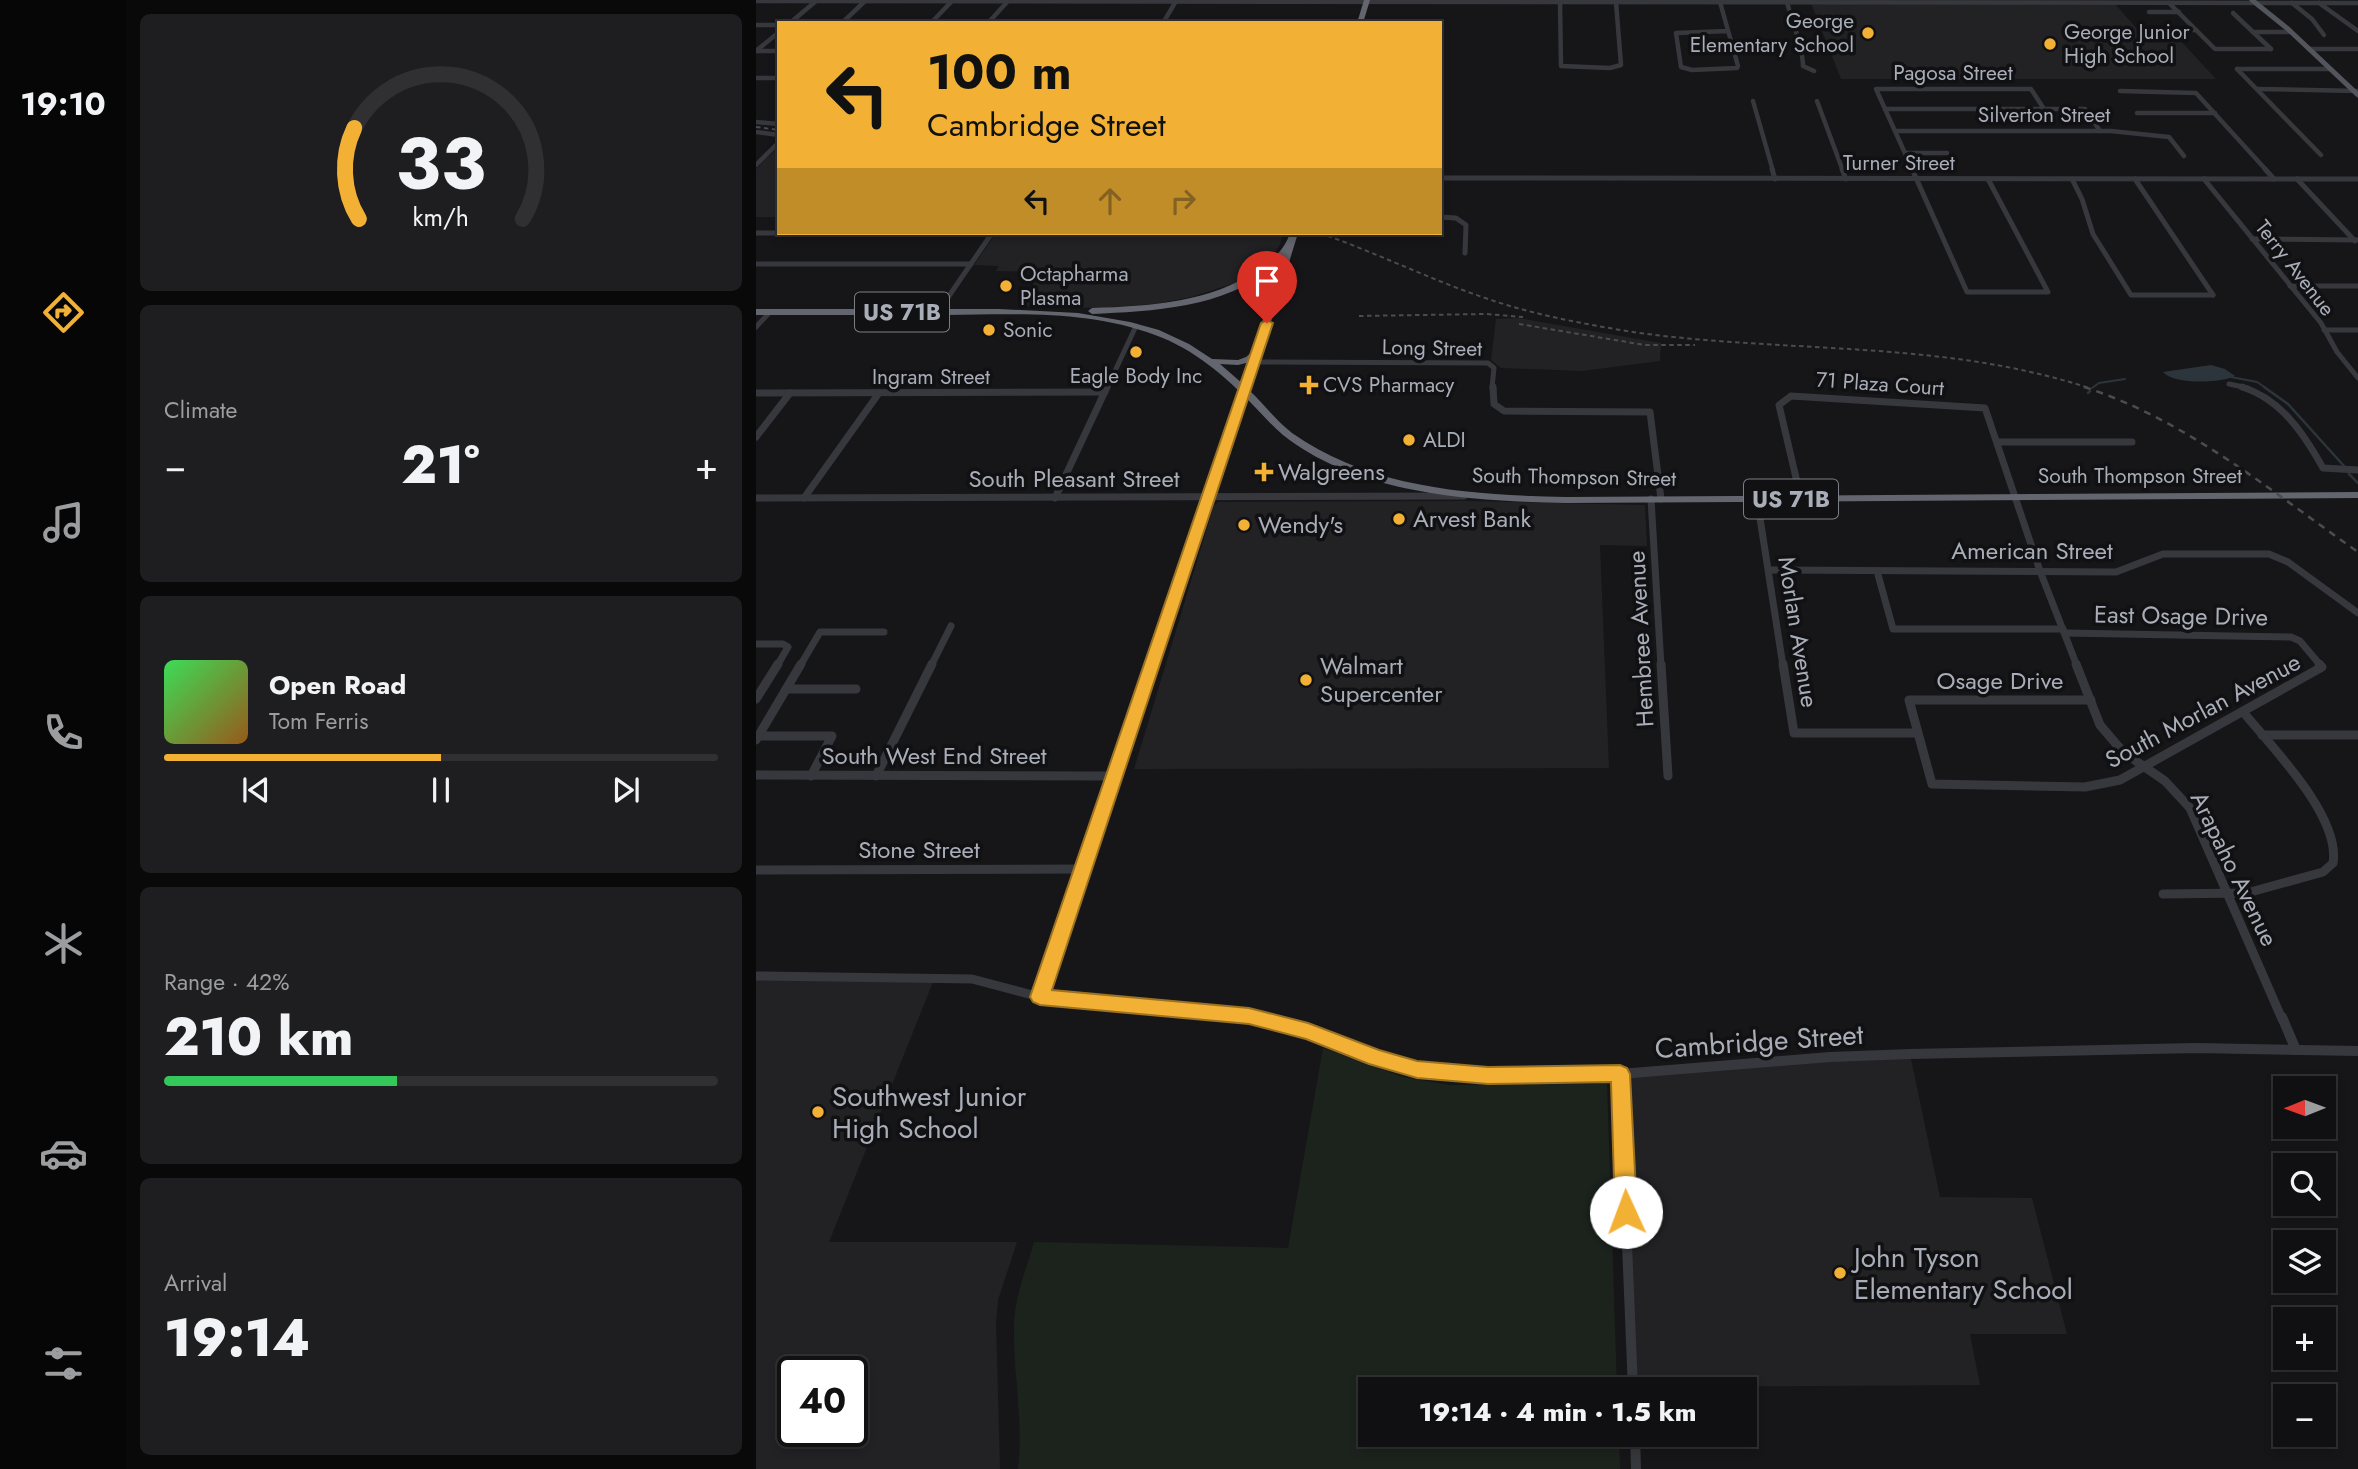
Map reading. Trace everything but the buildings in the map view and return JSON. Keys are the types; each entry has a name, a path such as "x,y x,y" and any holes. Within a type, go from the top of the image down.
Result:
{"highway":[{"path":"1361,21 1367,1"},
{"path":"1245,392 1293,235"},
{"path":"1048,313 1119,311 1201,299 1261,273 1273,265 1291,244"},
{"path":"1261,273 1282,273"},
{"path":"1104,318 1119,311"},
{"name":"South Thompson Street","path":"756,312 1048,313 1104,318 1136,326 1173,339 1213,361 1286,432 1312,449 1340,463 1399,482 1476,496 1517,499 1801,499 2358,495"},
{"path":"1213,361 1242,362 1254,356 1259,349"}],"main road":[{"path":"2254,1 2357,92"}],"street":[{"path":"792,21 816,1"},
{"path":"844,21 865,1"},
{"path":"933,21 952,1"},
{"path":"990,21 1008,1"},
{"path":"1165,21 1176,1"},
{"path":"1560,2 1560,66 1610,68 1621,65 1616,2"},
{"path":"1720,2 1738,66 1735,69 1681,67 1675,34 1728,31"},
{"path":"1787,2 1795,36 1803,54 1803,66 1814,71"},
{"path":"758,3 2358,3"},
{"path":"2169,3 2215,49 2271,49 2233,13"},
{"path":"2292,3 2312,19 2324,35"},
{"path":"2319,3 2357,32"},
{"path":"2149,12 2179,12"},
{"path":"756,25 777,25"},
{"path":"2165,30 2196,30"},
{"path":"2253,32 2289,32"},
{"path":"756,51 777,34"},
{"path":"2309,49 2358,49"},
{"path":"756,51 777,51"},
{"path":"2321,155 2237,69 2329,69"},
{"path":"756,78 777,78"},
{"name":"Pagosa Street","path":"1885,109 1876,89 2031,89 2043,109"},
{"path":"2257,89 2357,92"},
{"path":"2120,90 2193,92 2274,179"},
{"path":"1753,101 1775,179"},
{"path":"1817,101 1846,179"},
{"path":"1988,179 2048,292 1967,292 1885,109 2085,109 2100,131"},
{"path":"2137,113 2215,113"},
{"path":"756,122 777,124"},
{"name":"Silverton Street","path":"1895,131 2100,131 2169,137 2183,156"},
{"path":"756,132 777,135"},
{"path":"756,165 777,144"},
{"path":"1905,153 1947,153"},
{"name":"Turner Street","path":"1442,178 2358,179"},
{"path":"2072,179 2082,199 2093,234 2131,295 2213,295 2135,179"},
{"name":"Terry Avenue","path":"2204,179 2290,286 2355,370 2358,378"},
{"path":"2297,179 2357,241"},
{"path":"1442,217 1456,218 1466,226 1465,253"},
{"path":"756,233 777,233"},
{"path":"938,312 991,235"},
{"path":"2252,239 2357,241"},
{"path":"756,264 971,264"},
{"path":"2290,286 2358,286"},
{"path":"756,327 769,312"},
{"path":"1055,498 1136,326"},
{"path":"2324,330 2358,330"},
{"name":"Long Street","path":"1255,362 1488,363 1494,368 1494,404 1504,411 1650,412"},
{"path":"2229,384 2256,390 2282,411 2323,468 2358,470"},
{"name":"Ingram Street","path":"756,393 1105,392"},
{"path":"1040,997 1112,776 1245,392"},
{"path":"756,437 790,393"},
{"path":"804,498 878,393"},
{"name":"71 Plaza Court","path":"1801,499 1779,405 1791,396 1985,408 2015,496"},
{"name":"Hembree Avenue","path":"1650,412 1668,776"},
{"path":"1998,442 2132,442"},
{"name":"South Pleasant Street","path":"756,498 1208,499 1476,496"},
{"name":"Arapaho Avenue","path":"2015,496 2040,571 2100,725 2109,738 2165,781 2190,808 2296,1050"},
{"name":"Morlan Avenue","path":"1757,499 1794,733 1917,733"},
{"name":"American Street","path":"1769,570 2116,572 2173,552 2259,552 2288,562 2358,613"},
{"name":"East Osage Drive","path":"1877,571 1893,629 2297,638 2322,667"},
{"path":"876,776 951,626"},
{"path":"757,738 820,632 884,632"},
{"path":"756,644 783,644 788,647 756,699"},
{"name":"South Morlan Avenue","path":"1917,733 1932,784 2085,787 2120,780 2322,667"},
{"path":"786,689 856,689"},
{"name":"Osage Drive","path":"1917,733 1909,700 2091,700"},
{"path":"2163,894 2248,893 2323,872 2333,863 2334,848 2327,827 2244,712"},
{"path":"2262,735 2358,735"},
{"path":"757,738 832,736 811,776"},
{"name":"South West End Street","path":"756,775 1112,776"},
{"name":"Stone Street","path":"756,870 1083,869"},
{"name":"Cambridge Street","path":"756,976 972,979 1040,997 1249,1016 1308,1031 1376,1058 1417,1069 1488,1075 1620,1074 1830,1057 2196,1048 2358,1051"},
{"path":"1620,1074 1632,1377"},
{"path":"1635,1447 1636,1469"}],"shaded area":[{"name":"George Junior High School","path":"1811,3 2115,4 2146,39 2179,39 2216,79 1841,79"},
{"path":"777,148 777,217 756,217 756,169"},
{"path":"995,235 1282,235 1280,245 1265,266 1232,284 1191,297 1155,304 1098,308 1021,306 1040,272 996,271 999,266 974,265"},
{"path":"1519,318 1661,343 1660,361 1582,371 1501,368 1491,360 1496,319"},
{"path":"2211,365 2225,369 2235,376 2198,382 2177,379 2163,372"},
{"path":"1465,501 1645,505 1647,546 1600,545 1609,768 1134,769 1214,505 1218,502"},
{"path":"756,980 933,982 829,1242 1017,1242 998,1300 996,1322 1000,1469 756,1469"},
{"path":"1323,1048 1403,1077 1450,1085 1607,1083 1617,1377 1358,1377 1358,1447 1619,1447 1620,1469 1018,1469 1020,1433 1014,1345 1015,1316 1021,1284 1034,1242 1288,1248"},
{"name":"John Tyson Elementary School","path":"1910,1054 1940,1197 2032,1198 2067,1334 1970,1334 1980,1385 1757,1386 1757,1377 1633,1377 1620,1074"}],"waterway":[{"path":"2231,377 2257,382 2266,388"},
{"path":"2092,388 2099,383 2125,379"},
{"path":"2264,387 2288,404 2344,466"},
{"path":"2349,474 2358,483"}],"railway":[{"path":"756,127 777,130"},
{"path":"1325,235 1488,299 1578,322 1691,339 1862,350 1976,362 2033,372 2089,388"},
{"path":"1359,316 1486,314 1523,317"},
{"path":"1519,324 1645,345 1695,345"},
{"path":"2084,387 2121,401 2192,437 2358,552"}],"place":[{"name":"George Elementary School","path":"1868,33"},
{"name":"George Junior High School","path":"2050,44"},
{"name":"Octapharma Plasma","path":"1006,286"},
{"name":"Sonic","path":"989,330"},
{"name":"Eagle Body Inc","path":"1136,352"},
{"name":"CVS Pharmacy","path":"1309,385"},
{"name":"ALDI","path":"1409,440"},
{"name":"Walgreens","path":"1264,472"},
{"name":"Arvest Bank","path":"1399,519"},
{"name":"Wendy's","path":"1244,525"},
{"name":"Walmart Supercenter","path":"1306,680"},
{"name":"Southwest Junior High School","path":"818,1112"},
{"name":"John Tyson Elementary School","path":"1840,1273"}],"route":[{"path":"1267,323 1112,776 1040,997 1249,1016 1308,1031 1376,1058 1417,1069 1451,1074 1620,1074 1626,1212"}]}
